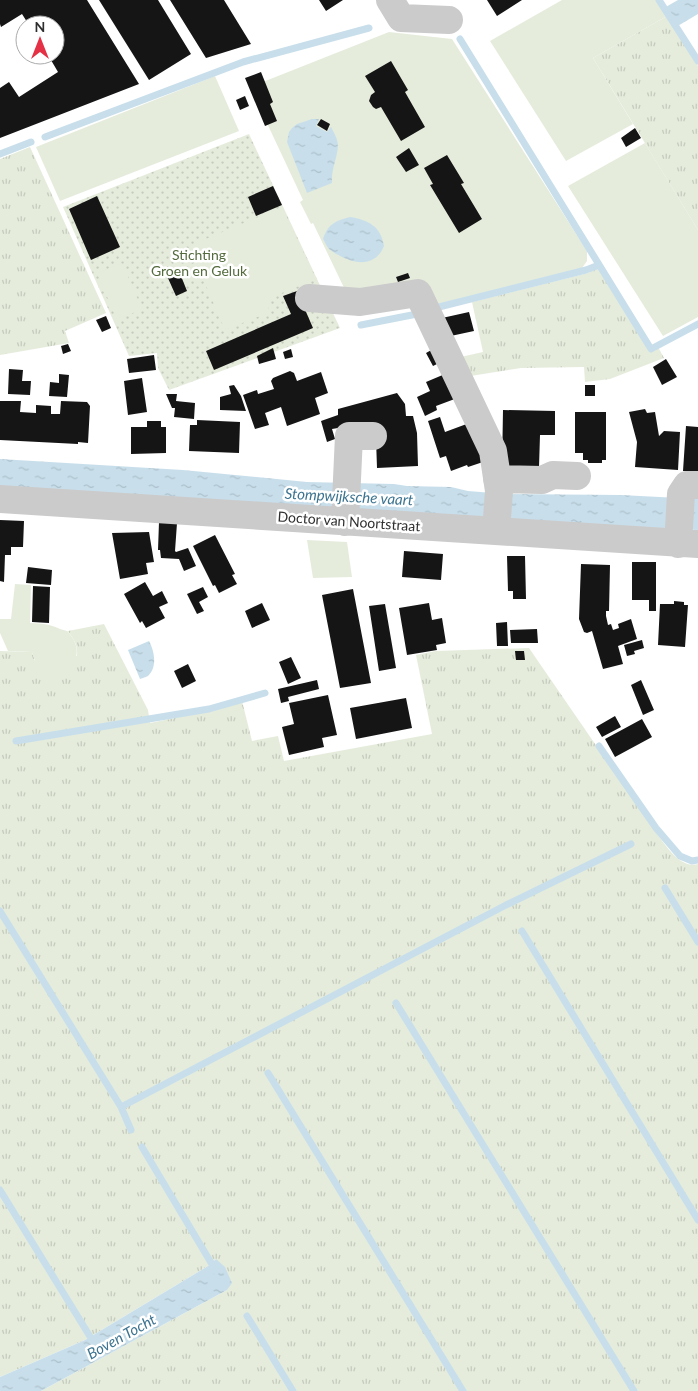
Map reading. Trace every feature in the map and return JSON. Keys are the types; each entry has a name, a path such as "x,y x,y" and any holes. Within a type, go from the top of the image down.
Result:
{"street":[{"path":"390,0 401,18 449,20"},
{"path":"309,298 360,302 418,293 493,451 498,485 496,526"},
{"path":"345,516 349,436 373,436"},
{"path":"498,485 542,480 553,475 577,476"},
{"path":"685,540 689,489"},
{"name":"Doctor van Noortstraat","path":"0,499 345,516 685,540"}],"green space":[{"path":"562,0 657,0 667,16 593,58 633,124 566,161 490,41"},
{"path":"667,16 698,66 698,230 593,58"},
{"path":"389,32 452,39 587,251 587,261 582,268 433,306 347,294 313,223 311,224 300,202 303,200 250,87"},
{"path":"215,76 239,131 60,201 36,147"},
{"name":"Stichting Groen en Geluk","path":"249,134 340,328 169,390 158,368 157,353 129,356 63,207"},
{"path":"645,143 698,230 698,317 663,336 568,186"},
{"path":"30,147 106,313 65,331 69,343 0,355 0,159"},
{"path":"282,207 316,279 272,297 267,313 225,330 189,246"},
{"path":"122,263 142,309 117,320 97,273"},
{"path":"600,267 649,351 658,347 664,358 610,379 585,382 584,367 521,368 464,377 456,358 483,352 472,302 588,273"},
{"path":"307,540 347,542 352,577 313,578"},
{"path":"15,584 31,585 30,623 45,624 67,631 72,637 77,654 70,668 56,674 48,673 36,663 32,652 8,651 0,633 0,619 11,619"},
{"path":"104,624 148,710 150,723 209,711 242,701 252,741 278,736 284,761 432,734 416,655 436,651 529,648 668,848 685,863 691,865 698,864 698,1391 41,1391 227,1290 216,1259 208,1266 85,1340 0,1377 0,651 32,652 35,661 77,656 74,640 68,631"}],"water":[{"path":"678,0 698,0 698,14 676,27 664,8"},
{"path":"312,119 319,119 316,126 327,132 331,127 337,138 338,146 332,183 307,193 287,142 292,128 297,124"},
{"path":"350,217 368,222 380,233 384,246 381,253 371,260 359,262 346,259 330,250 323,239 327,230 333,224"},
{"name":"Stompwijksche vaart","path":"0,459 183,470 307,482 451,487 468,491 505,494 621,495 698,499 698,530 512,521 0,486"},
{"path":"149,641 154,654 153,668 148,676 140,679 128,650"},
{"name":"Boven Tocht","path":"216,1259 225,1267 232,1283 227,1290 41,1391 0,1391 0,1377 85,1340 208,1266"}],"building":[{"path":"0,0 87,0 139,84 0,138 0,88 9,82 19,97 58,72 54,65 65,65 65,15 22,14 15,15 15,18 1,27"},
{"path":"99,0 158,0 191,54 149,80"},
{"path":"170,0 224,0 251,44 206,58"},
{"path":"319,0 343,0 326,11"},
{"path":"487,0 522,0 497,16"},
{"path":"391,61 408,90 405,92 425,127 401,141 381,107 376,109 369,101 371,95 375,92 365,76"},
{"path":"261,72 273,102 270,104 277,121 265,126 245,78"},
{"path":"245,96 249,106 240,110 236,100"},
{"path":"321,119 330,124 327,131 317,125"},
{"path":"635,128 641,138 626,147 621,138"},
{"path":"409,148 419,165 406,172 396,157"},
{"path":"447,155 464,183 461,184 482,219 459,233 430,185 433,184 424,168"},
{"path":"273,186 282,205 256,216 248,197"},
{"path":"97,196 120,247 91,260 69,209"},
{"path":"179,271 187,291 176,296 167,276"},
{"path":"408,273 410,278 398,282 396,277"},
{"path":"297,291 313,328 214,370 206,351 291,314 283,296"},
{"path":"469,312 474,331 446,337 442,318"},
{"path":"106,316 111,328 102,332 96,320"},
{"path":"68,344 71,351 63,354 61,346"},
{"path":"273,348 276,359 259,364 257,356"},
{"path":"435,348 441,362 433,366 426,353"},
{"path":"291,349 293,357 285,359 283,352"},
{"path":"154,355 156,370 129,373 127,359"},
{"path":"666,359 677,377 662,385 653,367"},
{"path":"9,369 23,370 22,381 31,381 30,395 8,394"},
{"path":"290,371 294,373 297,381 321,372 328,393 315,398 320,414 287,426 281,407 265,413 269,425 255,429 243,395 257,390 258,394 274,389 271,381 273,378"},
{"path":"59,374 69,375 67,397 49,396 50,382 59,383"},
{"path":"445,374 460,397 436,406 437,410 425,416 417,397 430,391 426,382"},
{"path":"142,378 147,412 128,415 124,381"},
{"path":"234,385 241,396 246,411 220,410 220,397 231,394 229,386"},
{"path":"585,385 595,385 595,396 585,396"},
{"path":"397,393 405,404 406,416 413,416 417,433 418,466 377,468 376,439 338,428 332,429 335,439 327,442 321,421 338,415 338,409"},
{"path":"166,394 177,394 176,401 195,403 194,419 174,417 175,408 172,408"},
{"path":"0,401 21,401 20,412 36,413 36,405 51,406 51,414 60,414 61,401 87,402 90,406 88,443 0,440"},
{"path":"645,409 647,413 655,412 659,436 664,431 680,432 678,470 635,467 637,442 629,412"},
{"path":"503,410 555,411 555,435 540,435 539,467 502,467"},
{"path":"575,412 606,412 606,460 602,460 602,463 588,463 588,460 583,460 583,453 575,453"},
{"path":"440,417 445,432 472,422 486,461 451,471 446,456 440,458 428,421"},
{"path":"197,420 240,422 239,453 189,451 190,425 197,425"},
{"path":"147,421 161,421 161,427 166,427 166,453 131,454 131,427 147,427"},
{"path":"686,426 698,427 698,472 683,471"},
{"path":"0,520 24,521 23,547 11,547 11,555 5,555 4,582 0,581"},
{"path":"159,522 177,523 175,551 188,548 196,566 184,571 179,559 161,558 160,550 158,550"},
{"path":"149,532 154,562 146,563 148,574 120,579 112,533"},
{"path":"215,535 235,574 232,575 237,584 219,593 215,585 213,586 193,546"},
{"path":"404,551 443,554 441,580 402,577"},
{"path":"507,556 525,556 526,599 513,599 513,591 508,591"},
{"path":"632,562 656,562 656,611 649,611 649,600 632,600"},
{"path":"581,564 610,565 609,611 606,611 608,625 611,624 613,630 619,628 618,624 631,619 637,639 618,646 623,664 603,669 592,631 584,632 579,619"},
{"path":"28,567 52,570 51,585 26,583"},
{"path":"145,582 153,596 162,591 168,603 159,607 165,618 146,628 142,621 140,623 124,594"},
{"path":"33,586 50,587 49,623 32,622"},
{"path":"203,587 208,597 199,602 204,611 197,614 187,594"},
{"path":"353,589 371,683 340,688 322,595"},
{"path":"674,601 684,602 684,605 688,605 685,647 658,645 660,604 674,604"},
{"path":"262,603 270,620 252,628 245,611"},
{"path":"429,603 432,620 442,618 446,643 436,645 437,650 407,655 399,608"},
{"path":"385,604 396,668 379,671 369,606"},
{"path":"507,622 508,646 497,646 496,623"},
{"path":"537,629 538,643 511,643 510,630"},
{"path":"642,640 644,648 634,651 635,654 627,656 624,645"},
{"path":"515,651 524,651 525,660 516,660"},
{"path":"291,657 301,678 288,684 279,662"},
{"path":"188,664 196,681 182,688 174,671"},
{"path":"317,680 319,689 288,697 289,701 281,703 278,689"},
{"path":"641,680 654,710 643,715 631,685"},
{"path":"328,695 337,735 322,738 324,747 289,755 282,727 294,724 289,703"},
{"path":"406,698 412,728 356,739 350,708"},
{"path":"615,716 621,727 602,737 596,727"},
{"path":"642,719 652,737 615,757 605,739"}],"waterway":[{"path":"659,0 698,61"},
{"path":"45,137 243,62 369,28"},
{"path":"460,39 651,349 698,324"},
{"path":"0,154 31,142"},
{"path":"435,308 586,270 599,265"},
{"path":"361,325 417,314"},
{"path":"16,741 209,709 265,693"},
{"path":"599,746 656,828 680,856 692,861 698,860"},
{"path":"0,911 121,1107 506,905 631,844"},
{"path":"665,888 698,942"},
{"path":"522,931 698,1220"},
{"path":"396,1003 634,1391"},
{"path":"268,1073 463,1391"},
{"path":"121,1107 131,1130"},
{"path":"142,1147 216,1271"},
{"name":"Boven Tocht","path":"0,1190 94,1343"},
{"path":"247,1316 293,1391"}]}
